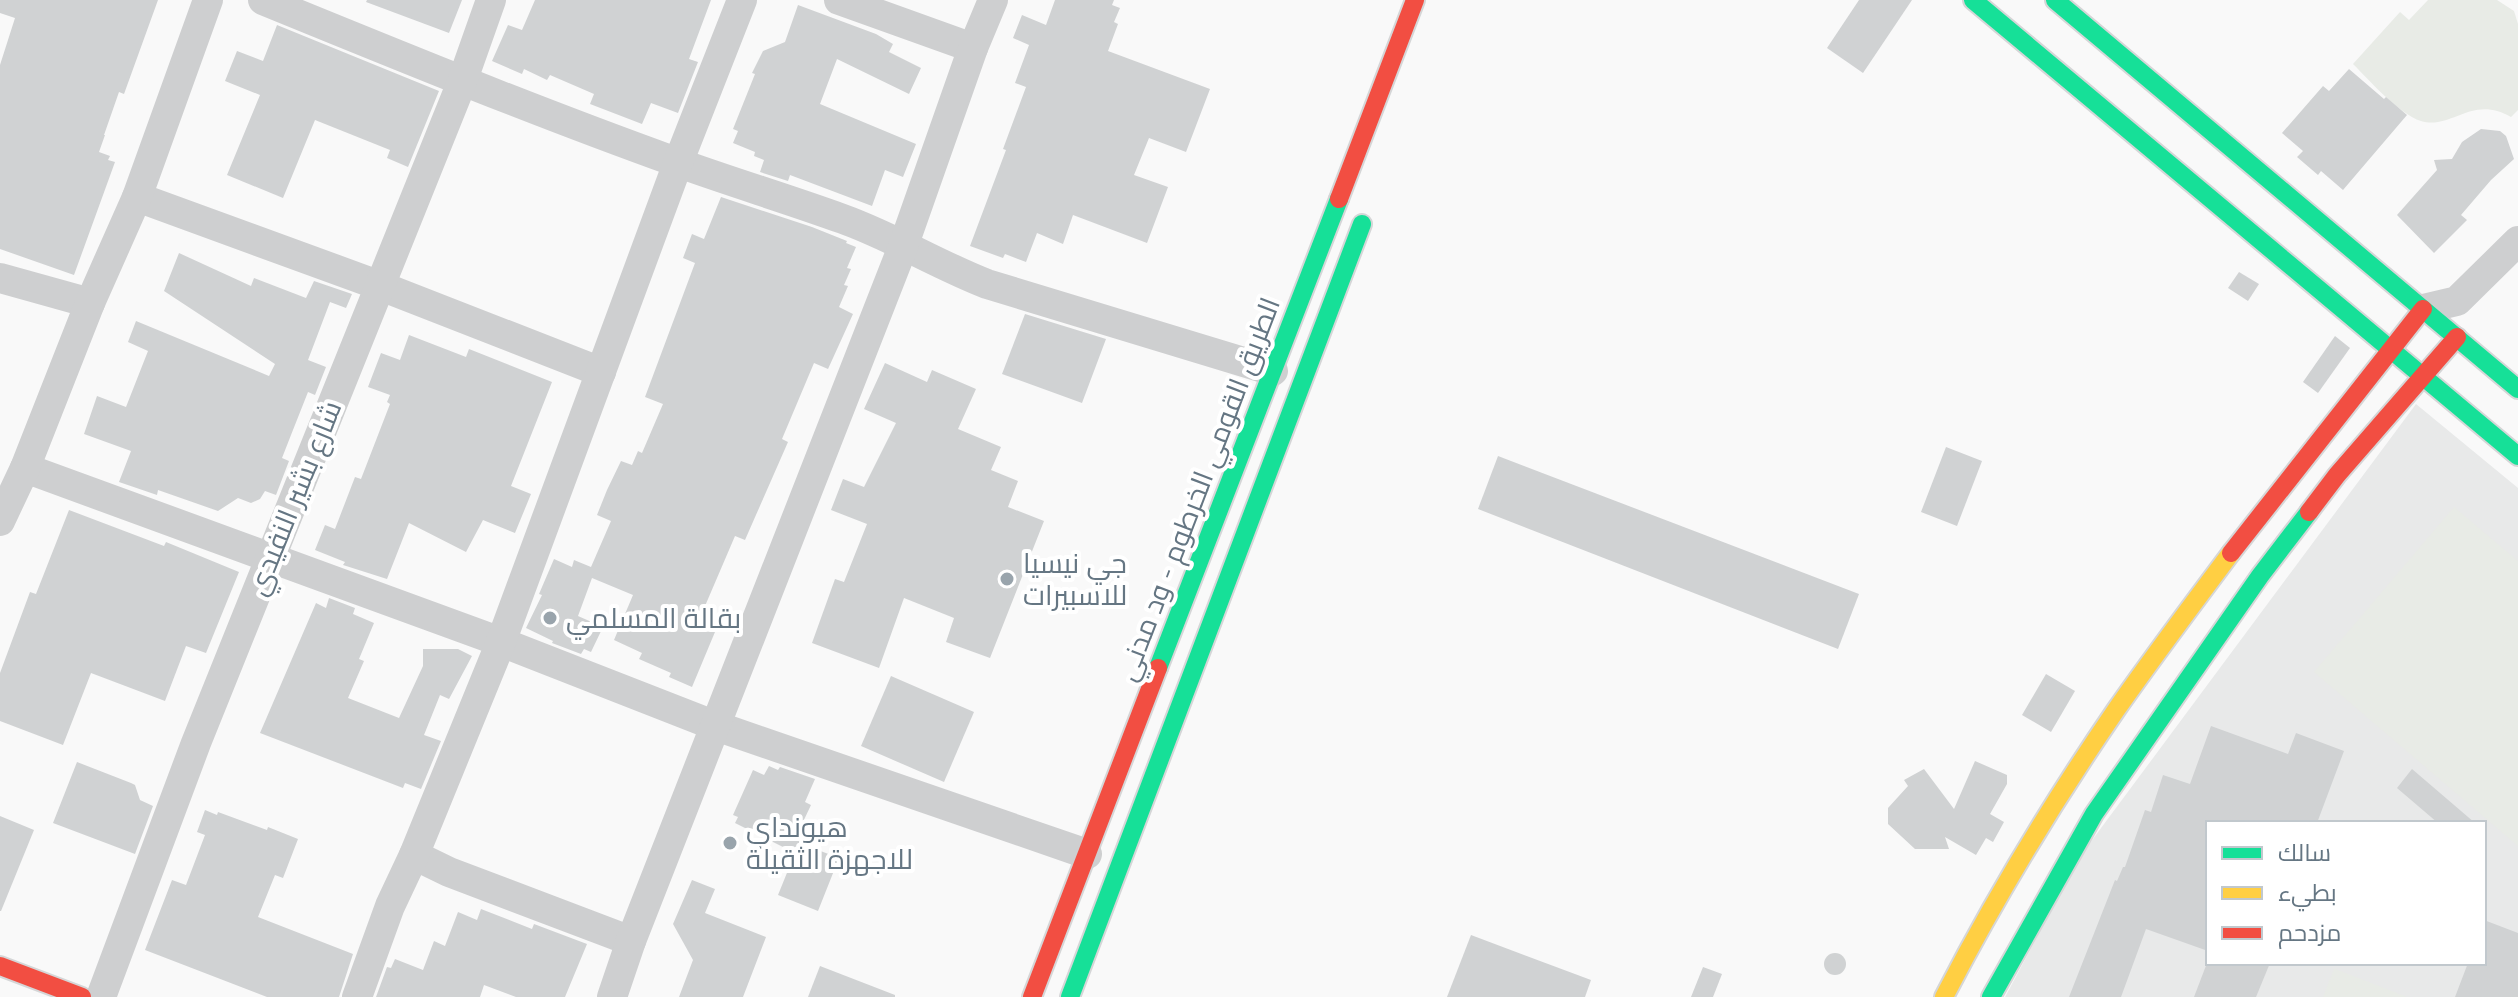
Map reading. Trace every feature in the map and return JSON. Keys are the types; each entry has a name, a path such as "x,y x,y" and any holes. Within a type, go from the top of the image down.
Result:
{"main road":[{"name":"الطريق القومي الخرطوم - ود مدني","path":"1032,997 1415,0"},
{"path":"1973,0 2518,456"},
{"path":"2055,0 2518,389"},
{"name":"الطريق القومي الخرطوم - ود مدني","path":"1070,997 1369,206"},
{"path":"1944,997 1979,929 2044,820 2116,710 2253,522 2423,309"},
{"path":"1991,997 2094,814 2260,576 2337,475 2457,337"},
{"path":"2309,449 2337,475"},
{"path":"0,966 82,997"}],"street":[{"path":"0,521 137,197 208,0"},
{"path":"263,0 462,82 678,163 845,220 987,284 1273,371"},
{"name":"شارع بشير النفيدي","path":"101,997 196,743 462,82 491,0"},
{"path":"357,997 390,906 501,642 678,163 742,0"},
{"path":"839,0 973,48"},
{"path":"612,997 631,941 904,244 993,0"},
{"path":"137,197 378,285 601,372"},
{"path":"2423,309 2457,301 2518,241"},
{"path":"0,278 90,303"},
{"path":"2457,301 2457,337"},
{"path":"25,468 501,642 716,726 1087,854"},
{"path":"414,855 449,872 631,941"}],"shaded area":[{"path":"2428,0 2497,0 2514,11 2518,24 2518,110 2511,117 2485,109 2443,121 2421,121 2394,104 2353,64 2400,12 2409,20"},
{"path":"2416,404 2518,488 2518,997 2005,997 2081,855"},
{"path":"2454,507 2518,561 2518,846 2314,672"},
{"path":"2335,969 2407,997 2323,997"}],"building":[{"path":"0,0 158,0 124,94 119,92 104,135 99,152 110,156 108,160 115,162 74,275 0,249 0,65 15,18 0,13"},
{"path":"367,0 462,0 449,33"},
{"path":"535,0 711,0 689,59 698,62 678,113 651,103 642,124 590,104 594,94 550,75 547,80 524,69 522,74 492,61 508,25 522,30"},
{"path":"1055,0 1114,0 1112,5 1120,8 1108,51 1210,89 1186,152 1149,138 1134,175 1168,187 1147,243 1073,215 1063,244 1037,233 1026,262 1005,254 1003,258 970,246 1026,87 1015,83 1029,45 1013,38 1022,15 1046,25"},
{"path":"1859,0 1912,0 1863,73 1827,48"},
{"path":"798,5 876,34 893,44 889,52 921,68 909,94 837,59 820,104 916,144 903,177 885,170 872,206 790,175 788,181 760,172 764,160 754,156 755,152 733,143 738,131 733,129 755,74 752,73 763,51 785,42"},
{"path":"277,25 439,91 408,167 387,158 390,150 315,120 283,198 227,175 260,95 225,81 237,51 263,61"},
{"path":"2349,69 2407,115 2343,190 2321,171 2318,175 2297,157 2303,151 2282,133 2323,86 2329,91"},
{"path":"2481,129 2500,131 2506,136 2514,159 2461,215 2467,220 2434,253 2397,215 2437,170 2434,160 2452,159 2462,142"},
{"path":"721,197 812,227 856,247 847,268 851,269 844,285 848,286 839,307 853,314 828,369 814,363 782,439 788,442 745,540 735,536 702,613 720,620 692,687 669,677 671,673 639,659 642,653 614,640 633,595 592,578 578,616 603,627 591,652 584,649 581,654 552,643 526,628 542,595 539,594 554,559 572,567 574,560 591,567 611,521 597,515 607,490 621,461 632,465 638,451 642,453 663,404 645,397 695,263 683,258 692,234 704,239"},
{"path":"179,253 251,286 254,278 306,298 314,281 352,294 346,308 330,302 308,360 326,367 315,395 308,392 282,458 289,461 276,495 265,491 260,499 251,503 238,498 218,511 158,490 157,495 119,482 131,451 84,434 97,396 126,407 148,351 128,342 136,321 269,376 275,364 164,291"},
{"path":"2239,272 2259,284 2248,301 2228,288"},
{"path":"1025,314 1106,339 1082,403 1002,374"},
{"path":"409,335 466,357 469,349 552,382 511,486 531,494 515,533 483,520 466,552 409,523 387,579 343,565 345,562 315,550 325,525 335,529 355,477 361,479 390,404 387,402 390,395 368,387 381,353 400,360"},
{"path":"2335,336 2350,348 2318,393 2303,382"},
{"path":"885,363 927,382 932,370 976,389 958,429 1001,447 991,470 1018,481 1008,507 1044,521 990,658 946,642 954,618 904,598 879,668 812,643 835,579 844,582 867,524 831,510 843,479 864,487 896,423 864,409"},
{"path":"1946,447 1982,461 1957,526 1921,512"},
{"path":"1498,456 1859,594 1838,649 1478,509"},
{"path":"69,510 164,546 166,542 239,572 206,653 186,646 165,701 91,673 63,745 0,721 0,673 30,592 36,594"},
{"path":"329,598 355,608 353,614 374,623 359,659 364,661 348,698 399,718 423,666 423,649 458,649 472,656 449,699 440,695 424,735 441,741 421,789 405,783 403,788 260,733 316,603 326,608"},
{"path":"2046,674 2075,691 2051,732 2022,715"},
{"path":"891,676 974,712 944,782 861,746"},
{"path":"2211,726 2288,754 2296,733 2344,751 2318,821 2206,821 2206,950 2146,929 2121,997 2069,997 2115,880 2125,867 2145,810 2151,812 2163,775 2190,784"},
{"path":"1975,761 2007,775 2007,784 1990,814 2004,822 1993,842 1986,838 1976,855 1945,837 1949,849 1915,849 1888,824 1888,808 1908,786 1904,780 1924,769 1954,809"},
{"path":"77,762 135,785 140,800 153,806 135,854 53,823"},
{"path":"769,766 815,779 805,802 811,805 802,824 816,829 810,847 839,858 818,911 778,895 795,853 735,823 738,817 733,815 753,770 764,775"},
{"path":"2412,769 2473,821 2436,821 2397,788"},
{"path":"205,810 267,830 268,827 298,839 283,878 275,875 258,917 353,954 339,997 267,997 145,950 172,880 186,885 205,835 197,832"},
{"path":"0,816 34,830 1,911 0,911"},
{"path":"692,880 715,889 705,913 766,937 743,997 679,997 693,960 673,924"},
{"path":"481,909 532,929 534,924 587,944 565,997 516,997 484,985 480,997 376,997 387,967 391,968 395,959 423,970 434,941 445,946 458,912 477,920"},
{"path":"2486,921 2518,933 2518,997 2455,997 2467,965 2486,965"},
{"path":"1471,935 1591,980 1585,997 1447,997"},
{"path":"1831,953 1839,953 1846,964 1839,975 1831,975 1824,968 1824,960"},
{"path":"2206,965 2269,965 2256,997 2194,997"},
{"path":"820,966 895,995 895,997 808,997"},
{"path":"1703,967 1722,974 1713,997 1691,997"}],"traffic: fast":[{"path":"1973,0 2518,456"},
{"path":"2055,0 2518,389"},
{"path":"1158,668 1339,199"},
{"path":"1070,997 1362,224"},
{"path":"1991,997 2094,814 2260,576 2309,512"}],"traffic: slow":[{"path":"1944,997 2004,887 2070,780 2130,690 2231,553"}],"traffic: jam":[{"path":"1339,199 1415,0"},
{"path":"2231,553 2423,309"},
{"path":"2309,512 2337,475 2457,337"},
{"path":"1032,997 1158,668"},
{"path":"0,966 82,997"}],"place":[{"name":"جي نيسيا للاسبيرات","path":"1007,579"},
{"name":"بقالة المسلمي","path":"550,618"},
{"name":"هيونداي للاجهزة الثقيلة","path":"730,843"}]}
